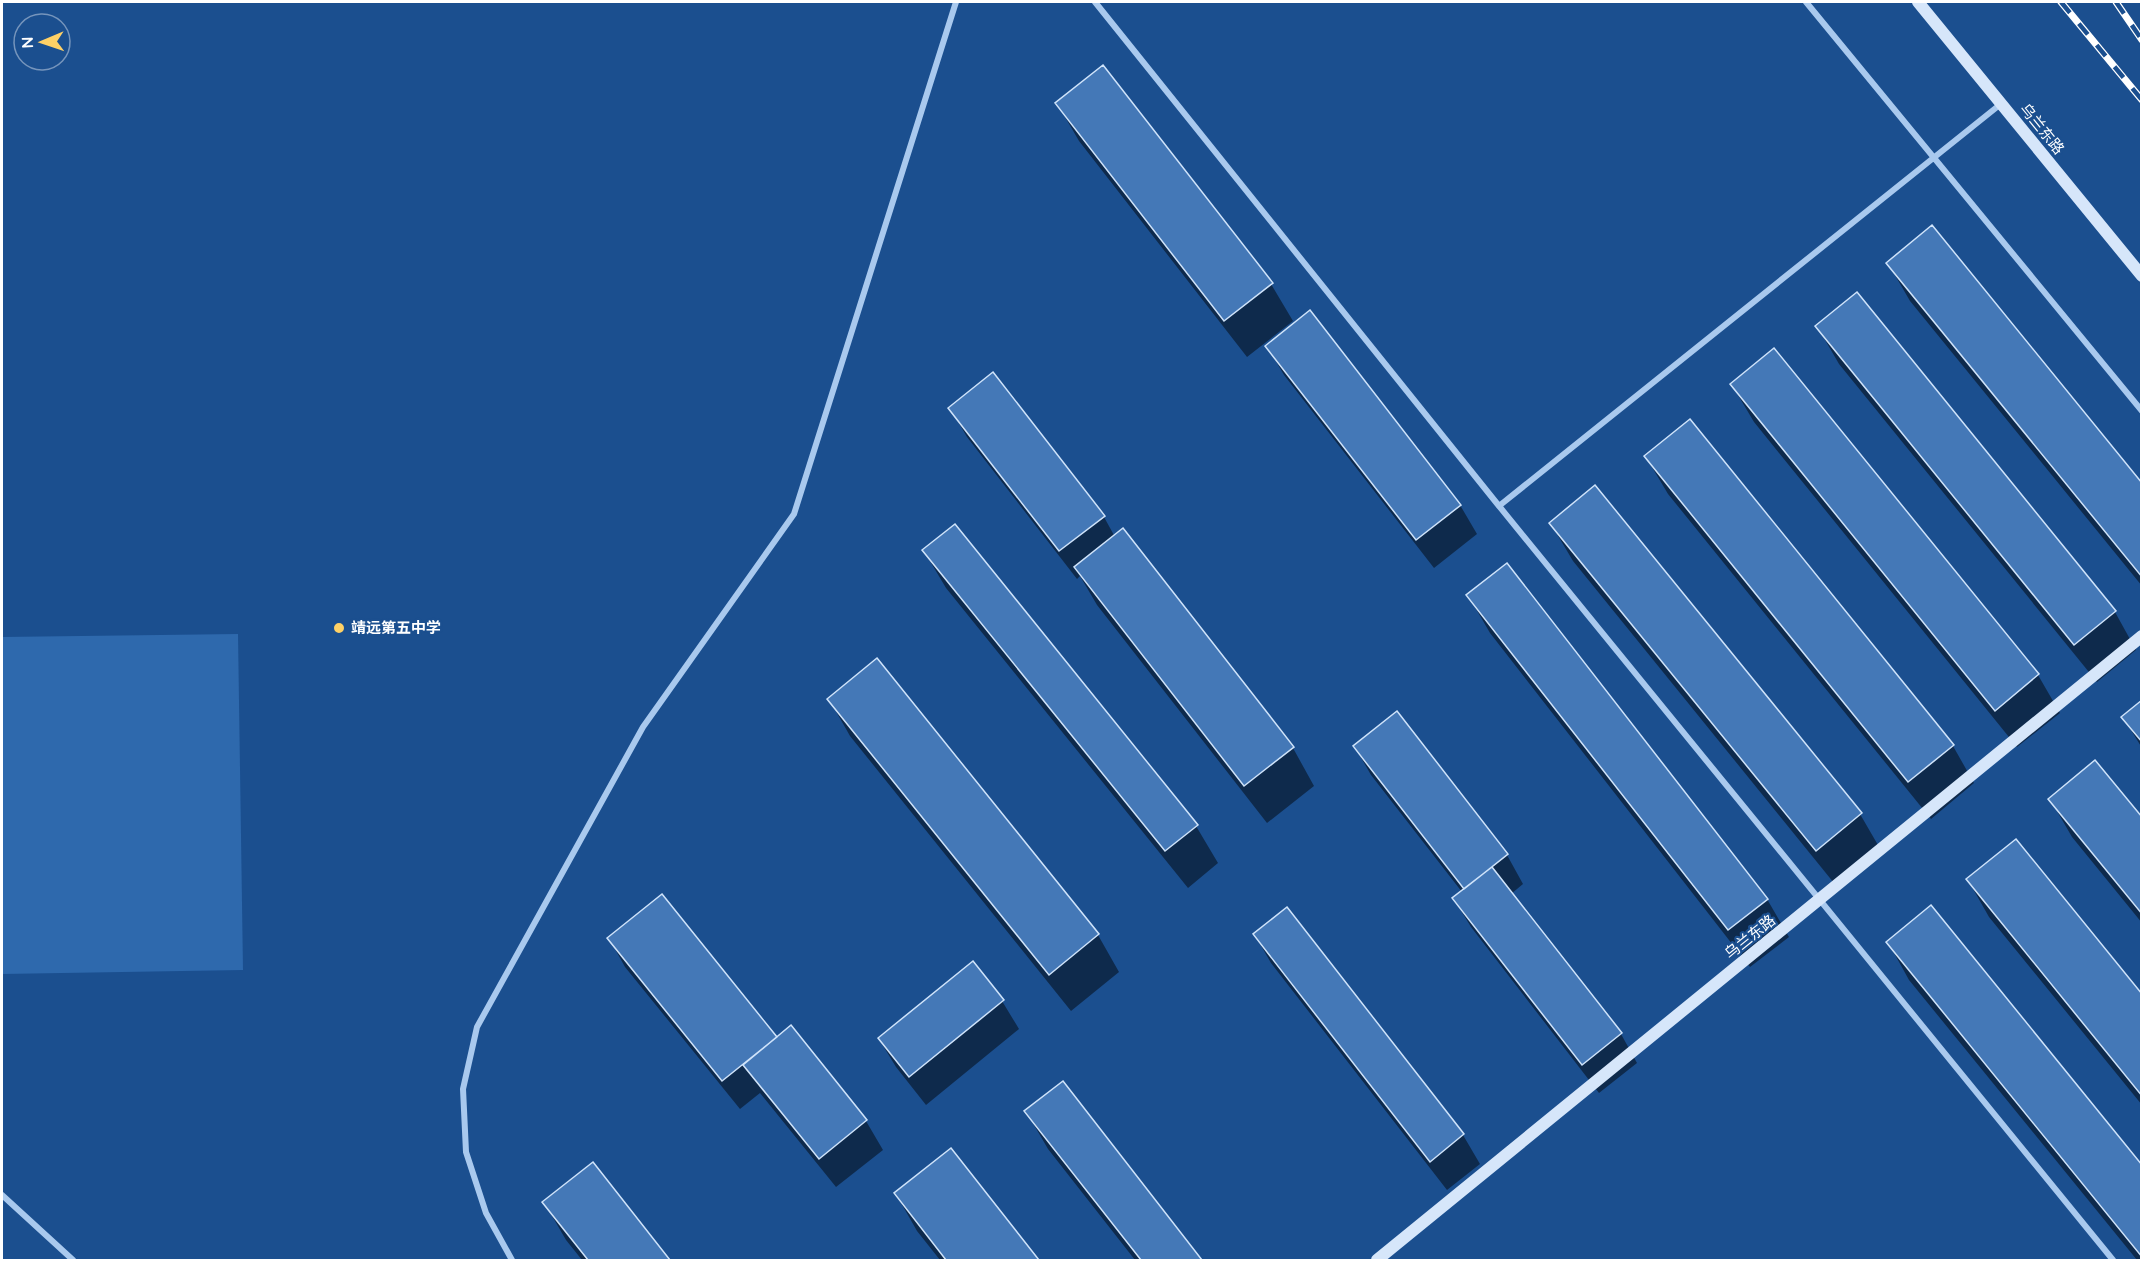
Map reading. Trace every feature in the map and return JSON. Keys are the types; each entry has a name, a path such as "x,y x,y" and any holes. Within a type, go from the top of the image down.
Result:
{"street":[{"path":"512,1260 486,1213 466,1152 463,1089 477,1027 644,727 794,514 957,2"},
{"path":"1095,2 1499,506 2113,1260"},
{"path":"1806,2 1936,157 2142,411"},
{"name":"乌兰东路","path":"1918,2 2142,276"},
{"path":"1499,506 2002,104"},
{"name":"乌兰东路","path":"1380,1260 2142,636"},
{"path":"2,1195 73,1260"}],"shaded area":[{"path":"238,634 243,970 2,974 2,637"}],"building":[{"path":"1103,65 1273,283 1224,321 1055,103"},
{"path":"1932,225 2142,483 2142,577 1886,263"},
{"path":"1857,292 2116,611 2074,645 1815,326"},
{"path":"1310,310 1461,505 1416,540 1265,346"},
{"path":"1774,348 2039,674 1995,711 1730,384"},
{"path":"993,372 1105,516 1059,551 948,408"},
{"path":"1690,419 1954,745 1908,782 1644,456"},
{"path":"1595,485 1862,813 1816,851 1549,523"},
{"path":"955,524 1198,825 1165,851 922,550"},
{"path":"1123,528 1294,747 1244,786 1074,567"},
{"path":"1507,563 1768,899 1728,930 1466,595"},
{"path":"877,658 1099,934 1049,975 827,699"},
{"path":"2142,700 2142,742 2121,717"},
{"path":"1397,711 1508,854 1464,889 1353,746"},
{"path":"2095,760 2142,817 2142,914 2048,799"},
{"path":"2016,839 2142,994 2142,1096 1966,879"},
{"path":"1492,867 1622,1033 1582,1065 1452,898"},
{"path":"662,894 777,1037 722,1081 607,938"},
{"path":"1931,905 2142,1165 2142,1257 1886,942"},
{"path":"1287,907 1464,1134 1430,1162 1253,934"},
{"path":"973,961 1004,1000 909,1077 878,1038"},
{"path":"791,1025 867,1120 819,1159 743,1065"},
{"path":"1063,1081 1202,1260 1141,1260 1024,1111"},
{"path":"951,1148 1039,1260 946,1260 894,1193"},
{"path":"593,1162 670,1260 588,1260 542,1202"}],"railway":[{"path":"2061,2 2142,100"},
{"path":"2116,2 2142,40"}],"place":[{"name":"靖远第五中学","path":"339,628"}]}
